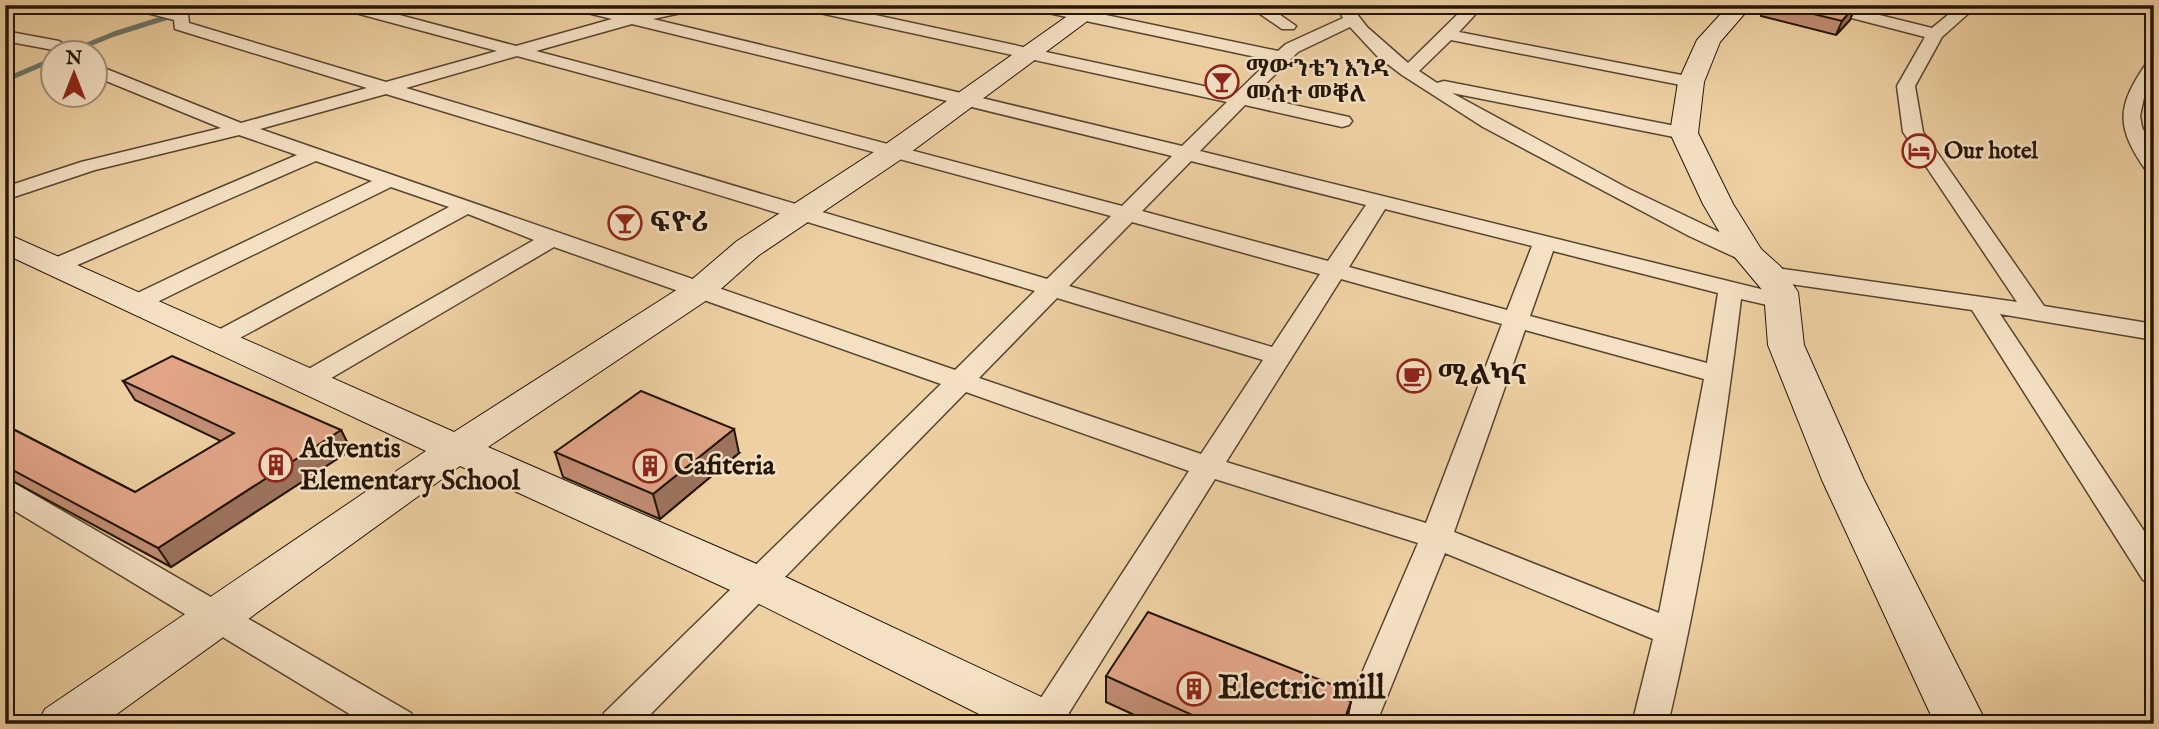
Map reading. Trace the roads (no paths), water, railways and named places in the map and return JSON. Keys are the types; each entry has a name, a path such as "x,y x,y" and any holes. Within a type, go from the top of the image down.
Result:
{"street":[{"path":"134,5 174,15 181,26 1279,357"},
{"path":"343,5 1125,213 1719,375"},
{"path":"573,5 1545,241 1730,290 1767,277"},
{"path":"5,194 88,166 240,129 631,19 698,5"},
{"path":"806,5 1342,121"},
{"path":"1034,5 1090,10 1282,57"},
{"path":"1255,5 1288,26"},
{"path":"1418,77 1446,34 1476,5"},
{"path":"1741,5 1709,40 1690,82 1685,133 1718,204 1767,277 1786,345 1832,456 1961,724"},
{"path":"1819,5 1935,34"},
{"path":"1970,5 1935,34 1906,86 1913,132 2036,312"},
{"path":"64,724 458,448 701,289 748,248 893,152 1090,10"},
{"path":"617,724 1282,57 1347,13 1386,54 1418,77 1501,128 1767,277 1980,304 2154,332"},
{"path":"1446,34 1690,82"},
{"path":"5,36 38,42"},
{"path":"2154,65 2145,90 2128,115 2134,135 2154,168"},
{"path":"108,75 240,129 467,206 552,239 1208,467 1436,537 1673,634"},
{"path":"1418,77 1685,133"},
{"path":"58,265 316,154"},
{"path":"136,303 388,181"},
{"path":"5,242 216,341 759,584 1045,723 1380,201"},
{"path":"216,341 467,206"},
{"path":"307,381 552,239"},
{"path":"1358,724 1436,537 1514,319 1545,241"},
{"path":"1650,724 1673,634 1719,375 1730,290"},
{"path":"1980,304 2154,572"},
{"path":"5,491 398,724"}],"waterway":[{"path":"104,38 206,5"},
{"path":"5,80 38,66"}],"place":[{"name":"ማውንቴን እንዳ መስተ መቐለ","path":"1222,82"},
{"name":"Our hotel","path":"1919,151"},
{"name":"ፍዮሪ","path":"625,223"},
{"name":"ሚልካና","path":"1414,376"},
{"name":"Adventis Elementary School","path":"276,465"},
{"name":"Cafiteria","path":"650,466"},
{"name":"Electric mill","path":"1194,689"}]}
